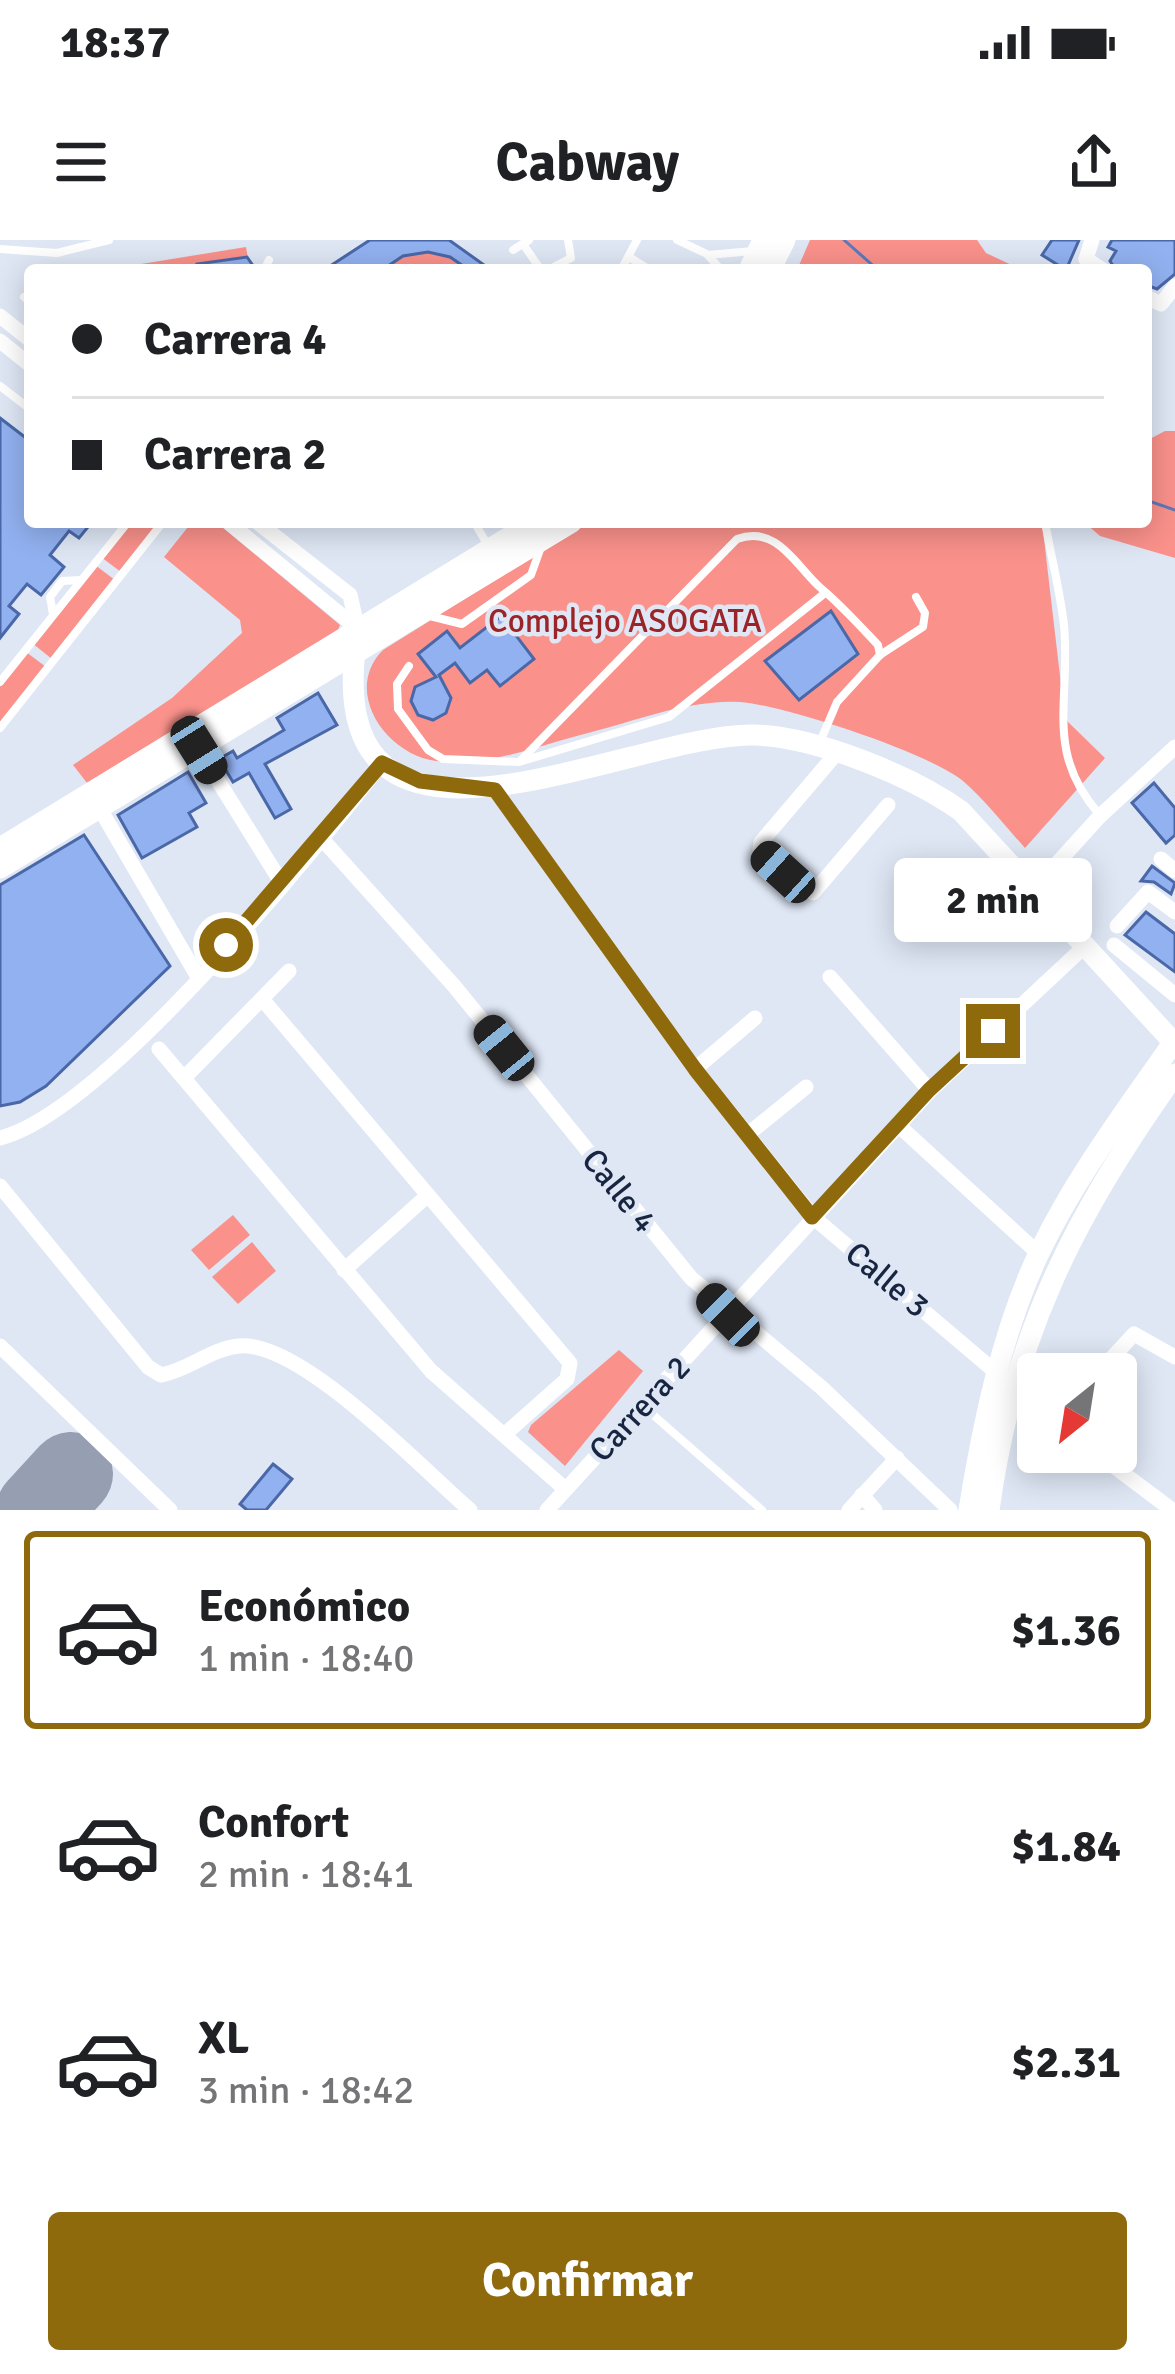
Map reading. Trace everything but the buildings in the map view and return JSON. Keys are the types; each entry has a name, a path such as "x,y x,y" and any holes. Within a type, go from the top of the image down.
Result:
{"street":[{"path":"760,257 785,240"},
{"path":"1152,300 1161,304 1175,286"},
{"path":"0,316 24,335"},
{"path":"0,341 24,359"},
{"path":"235,528 358,629"},
{"path":"265,528 350,595 358,629 353,657 358,717 382,763 420,781 495,790 755,735 826,752 927,788 961,812 1030,892 1175,1042 1100,1149 1039,1253 970,1510"},
{"path":"0,848 490,548 539,531"},
{"path":"0,868 422,614 539,531"},
{"path":"1030,892 1100,816 1175,747"},
{"path":"199,750 281,882"},
{"path":"826,752 760,842 760,850 813,893 889,805"},
{"path":"0,1138 40,1125 69,1105 198,977 322,839 382,763"},
{"name":"Calle 3","path":"495,790 695,1069 812,1217 1017,1391"},
{"path":"100,809 198,977"},
{"name":"Calle 4","path":"322,839 404,927 639,1218 728,1315 822,1388 950,1510"},
{"path":"1160,859 1175,871"},
{"path":"1117,926 1148,892 1174,909"},
{"path":"1114,945 1175,994"},
{"name":"Carrera 2","path":"547,1510 929,1090 1084,947"},
{"path":"184,1078 290,971"},
{"path":"830,977 929,1090"},
{"path":"263,1000 569,1363 567,1379 504,1435"},
{"path":"695,1069 755,1018"},
{"path":"159,1049 431,1371 564,1488"},
{"path":"989,1510 1005,1382 1069,1237 1175,1074"},
{"path":"747,1135 806,1087"},
{"path":"898,1125 1039,1253"},
{"path":"0,1186 148,1367 161,1375 214,1352 242,1346 270,1350 302,1368 470,1510"},
{"path":"344,1270 427,1196"},
{"path":"1116,1353 1134,1334 1175,1357"},
{"path":"0,1346 170,1510"},
{"path":"849,1510 897,1457"},
{"path":"1123,1473 1172,1510"},
{"path":"862,1496 875,1510"}],"lane":[{"path":"0,249 58,254 109,240"},
{"path":"558,264 571,258 568,240"},
{"path":"625,264 638,240"},
{"path":"677,240 707,254 760,257"},
{"path":"513,250 526,242"},
{"path":"707,254 716,264"},
{"path":"629,257 640,264"},
{"path":"267,264 269,260"},
{"path":"0,386 24,404"},
{"path":"0,682 123,528"},
{"path":"0,728 158,528"},
{"path":"478,528 490,548"},
{"path":"1046,528 1064,622 1063,755 1079,791 1100,816"},
{"path":"519,762 737,539 760,536 780,545 878,645 880,655"},
{"path":"409,666 397,684 398,709 428,750 443,759 519,762 670,717 825,593"},
{"path":"826,752 837,702 880,655 923,627 926,613 916,597"},
{"path":"643,1406 762,1510"}],"green space":[{"path":"371,240 449,240 482,264 334,264"},
{"path":"810,240 977,240 986,253 1009,264 800,264"},
{"path":"246,247 249,264 141,264"},
{"path":"1175,431 1175,558 1100,536 1091,528 1152,528 1152,438"},
{"path":"124,528 155,528 121,572 101,557"},
{"path":"187,528 223,528 340,625 336,635 91,788 73,765 172,698 242,633 240,620 164,557"},
{"name":"Complejo ASOGATA","path":"578,528 1043,528 1065,719 1105,758 1025,848 971,788 945,770 855,732 761,705 721,702 682,707 474,761 418,756 401,747 375,719 367,684 371,666 383,650","holes":["501,617 534,659 500,686 487,670 470,682 455,663 437,677 447,632 460,648","429,680 444,685 451,698 446,713 433,720 418,715 411,701 415,687"]},
{"path":"95,565 115,580 52,659 32,643"},
{"path":"26,652 46,667 0,725 0,684"},
{"path":"233,1215 250,1235 209,1270 191,1250"},
{"path":"252,1242 276,1271 238,1304 212,1277"},
{"path":"619,1350 643,1371 565,1466 528,1432 531,1425"}],"waterway":[{"path":"844,240 871,264"},
{"path":"1152,502 1175,510"}],"runway":[{"path":"38,1510 71,1474"}],"route":[{"path":"226,945 322,839 382,763 420,781 495,790 695,1069 812,1217 929,1090 993,1031"}]}
